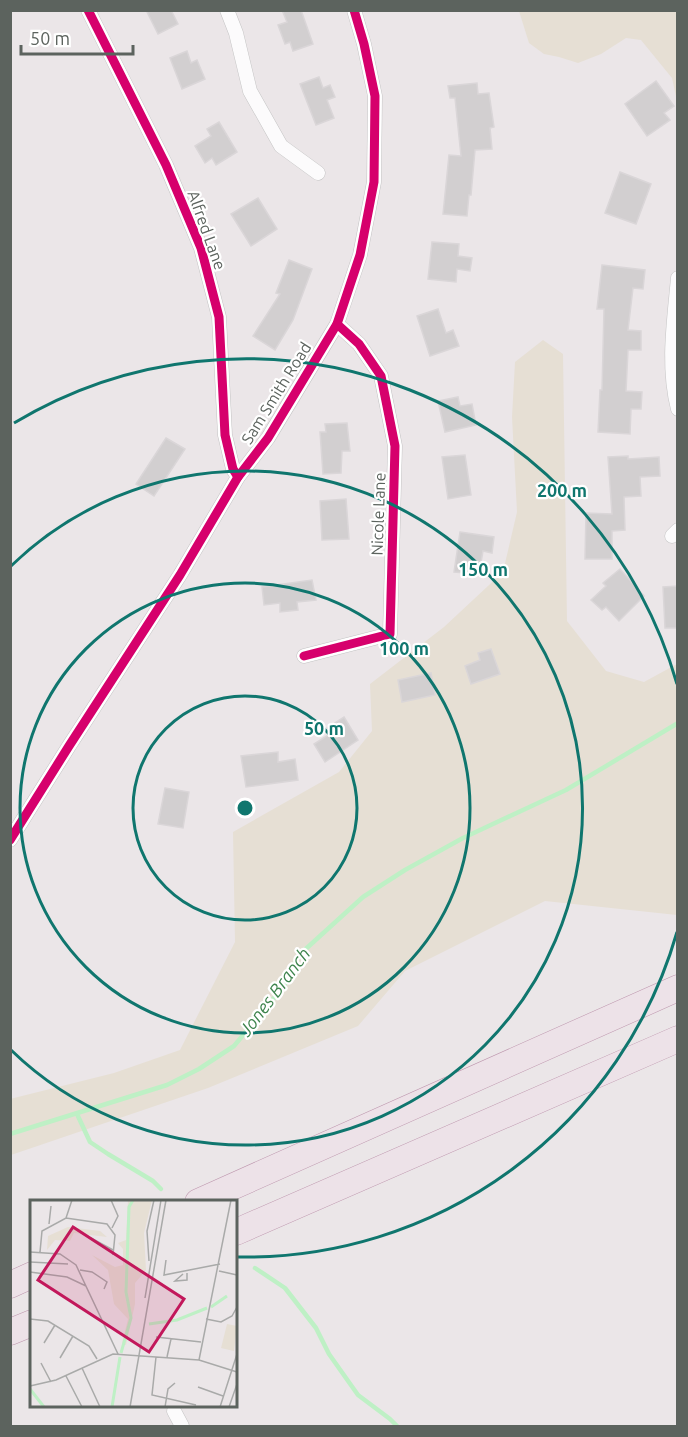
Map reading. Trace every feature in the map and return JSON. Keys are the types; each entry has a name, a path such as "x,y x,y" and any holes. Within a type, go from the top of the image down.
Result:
{"highway":[{"path":"202,1200 678,988"},
{"path":"237,1232 678,1039"},
{"path":"10,1285 30,1276"},
{"path":"10,1332 30,1324"}],"street":[{"name":"Alfred Lane","path":"88,10 166,165 201,248 219,317 225,435 233,469 238,477"},
{"path":"227,10 236,33 250,91 281,146 318,173"},
{"name":"Sam Smith Road","path":"10,840 180,575 238,477 268,438 337,324 360,255 374,182 375,96 354,10"},
{"path":"678,278 671,357 678,409"},
{"name":"Nicole Lane","path":"304,656 390,634 395,446 381,376 359,344 337,324"},
{"path":"174,1411 182,1426"}],"shaded area":[{"path":"519,11 677,11 677,101 672,78 641,40 626,38 601,54 578,63 544,54 529,43"},
{"path":"543,340 563,354 567,621 606,671 644,682 677,664 677,915 545,901 405,971 358,1026 208,1088 11,1155 10,1099 114,1073 180,1050 235,942 233,832 339,772 372,731 370,684 444,627 503,572 517,512 512,417 515,362"}],"building":[{"path":"146,10 171,10 178,24 158,34"},
{"path":"282,10 301,10 313,44 293,51 290,42 285,44 278,25 287,22"},
{"path":"187,51 191,63 197,60 205,79 182,89 170,58"},
{"path":"319,77 323,88 330,85 335,97 327,100 334,118 316,125 300,84"},
{"path":"656,81 674,106 664,113 670,120 647,136 625,104"},
{"path":"477,83 478,94 489,93 494,127 490,128 492,149 475,150 467,216 443,214 449,155 461,156 455,98 450,98 448,86"},
{"path":"219,122 237,152 216,165 212,158 205,163 195,146 211,136 207,129"},
{"path":"620,172 651,184 636,224 605,213"},
{"path":"258,198 277,229 251,246 231,214"},
{"path":"432,242 459,244 458,256 472,258 470,271 457,269 456,282 428,279"},
{"path":"289,260 312,269 293,320 275,350 253,336 280,294 276,293"},
{"path":"602,265 645,270 643,289 633,288 628,330 641,331 641,350 628,350 626,391 642,392 641,409 631,409 630,434 598,432 600,390 602,390 604,309 597,309"},
{"path":"438,309 446,333 453,330 459,346 430,356 417,316"},
{"path":"458,397 460,406 472,404 476,425 445,432 438,401"},
{"path":"347,423 350,451 342,451 341,473 323,474 320,432 326,432 325,424"},
{"path":"166,438 185,449 154,496 136,484"},
{"path":"465,455 471,495 448,499 442,457"},
{"path":"628,456 628,459 659,457 660,476 640,477 641,496 624,497 625,530 612,531 612,559 585,559 586,513 612,514 608,457"},
{"path":"346,499 349,539 322,540 320,501"},
{"path":"460,532 494,537 492,553 483,551 479,574 454,572"},
{"path":"620,569 644,596 619,621 606,607 602,610 591,600 606,586 603,583"},
{"path":"312,580 316,600 297,602 298,610 280,612 280,603 264,605 262,587"},
{"path":"678,586 678,628 665,628 663,587"},
{"path":"491,649 500,674 471,684 465,666 480,660 478,653"},
{"path":"431,673 435,695 402,702 398,680"},
{"path":"344,717 358,740 325,762 314,744 330,734 327,728"},
{"path":"278,752 278,762 295,759 298,780 246,787 241,756"},
{"path":"165,788 189,792 183,828 158,824"}],"waterway":[{"name":"Jones Branch","path":"10,1134 167,1085 199,1069 234,1046 284,986 298,956 363,897 405,870 463,838 566,790 678,723"},
{"path":"77,1114 90,1142 153,1181 161,1189"},
{"path":"255,1268 285,1288 316,1328 329,1354 358,1395 397,1426"}],"cycle path":[{"path":"88,10 166,165 201,248 219,317 225,435 233,469 238,477"},
{"path":"10,840 180,575 238,477 268,438 337,324 360,255 374,182 375,96 354,10"},
{"path":"304,656 390,634 395,446 381,376 359,344 337,324"}]}
